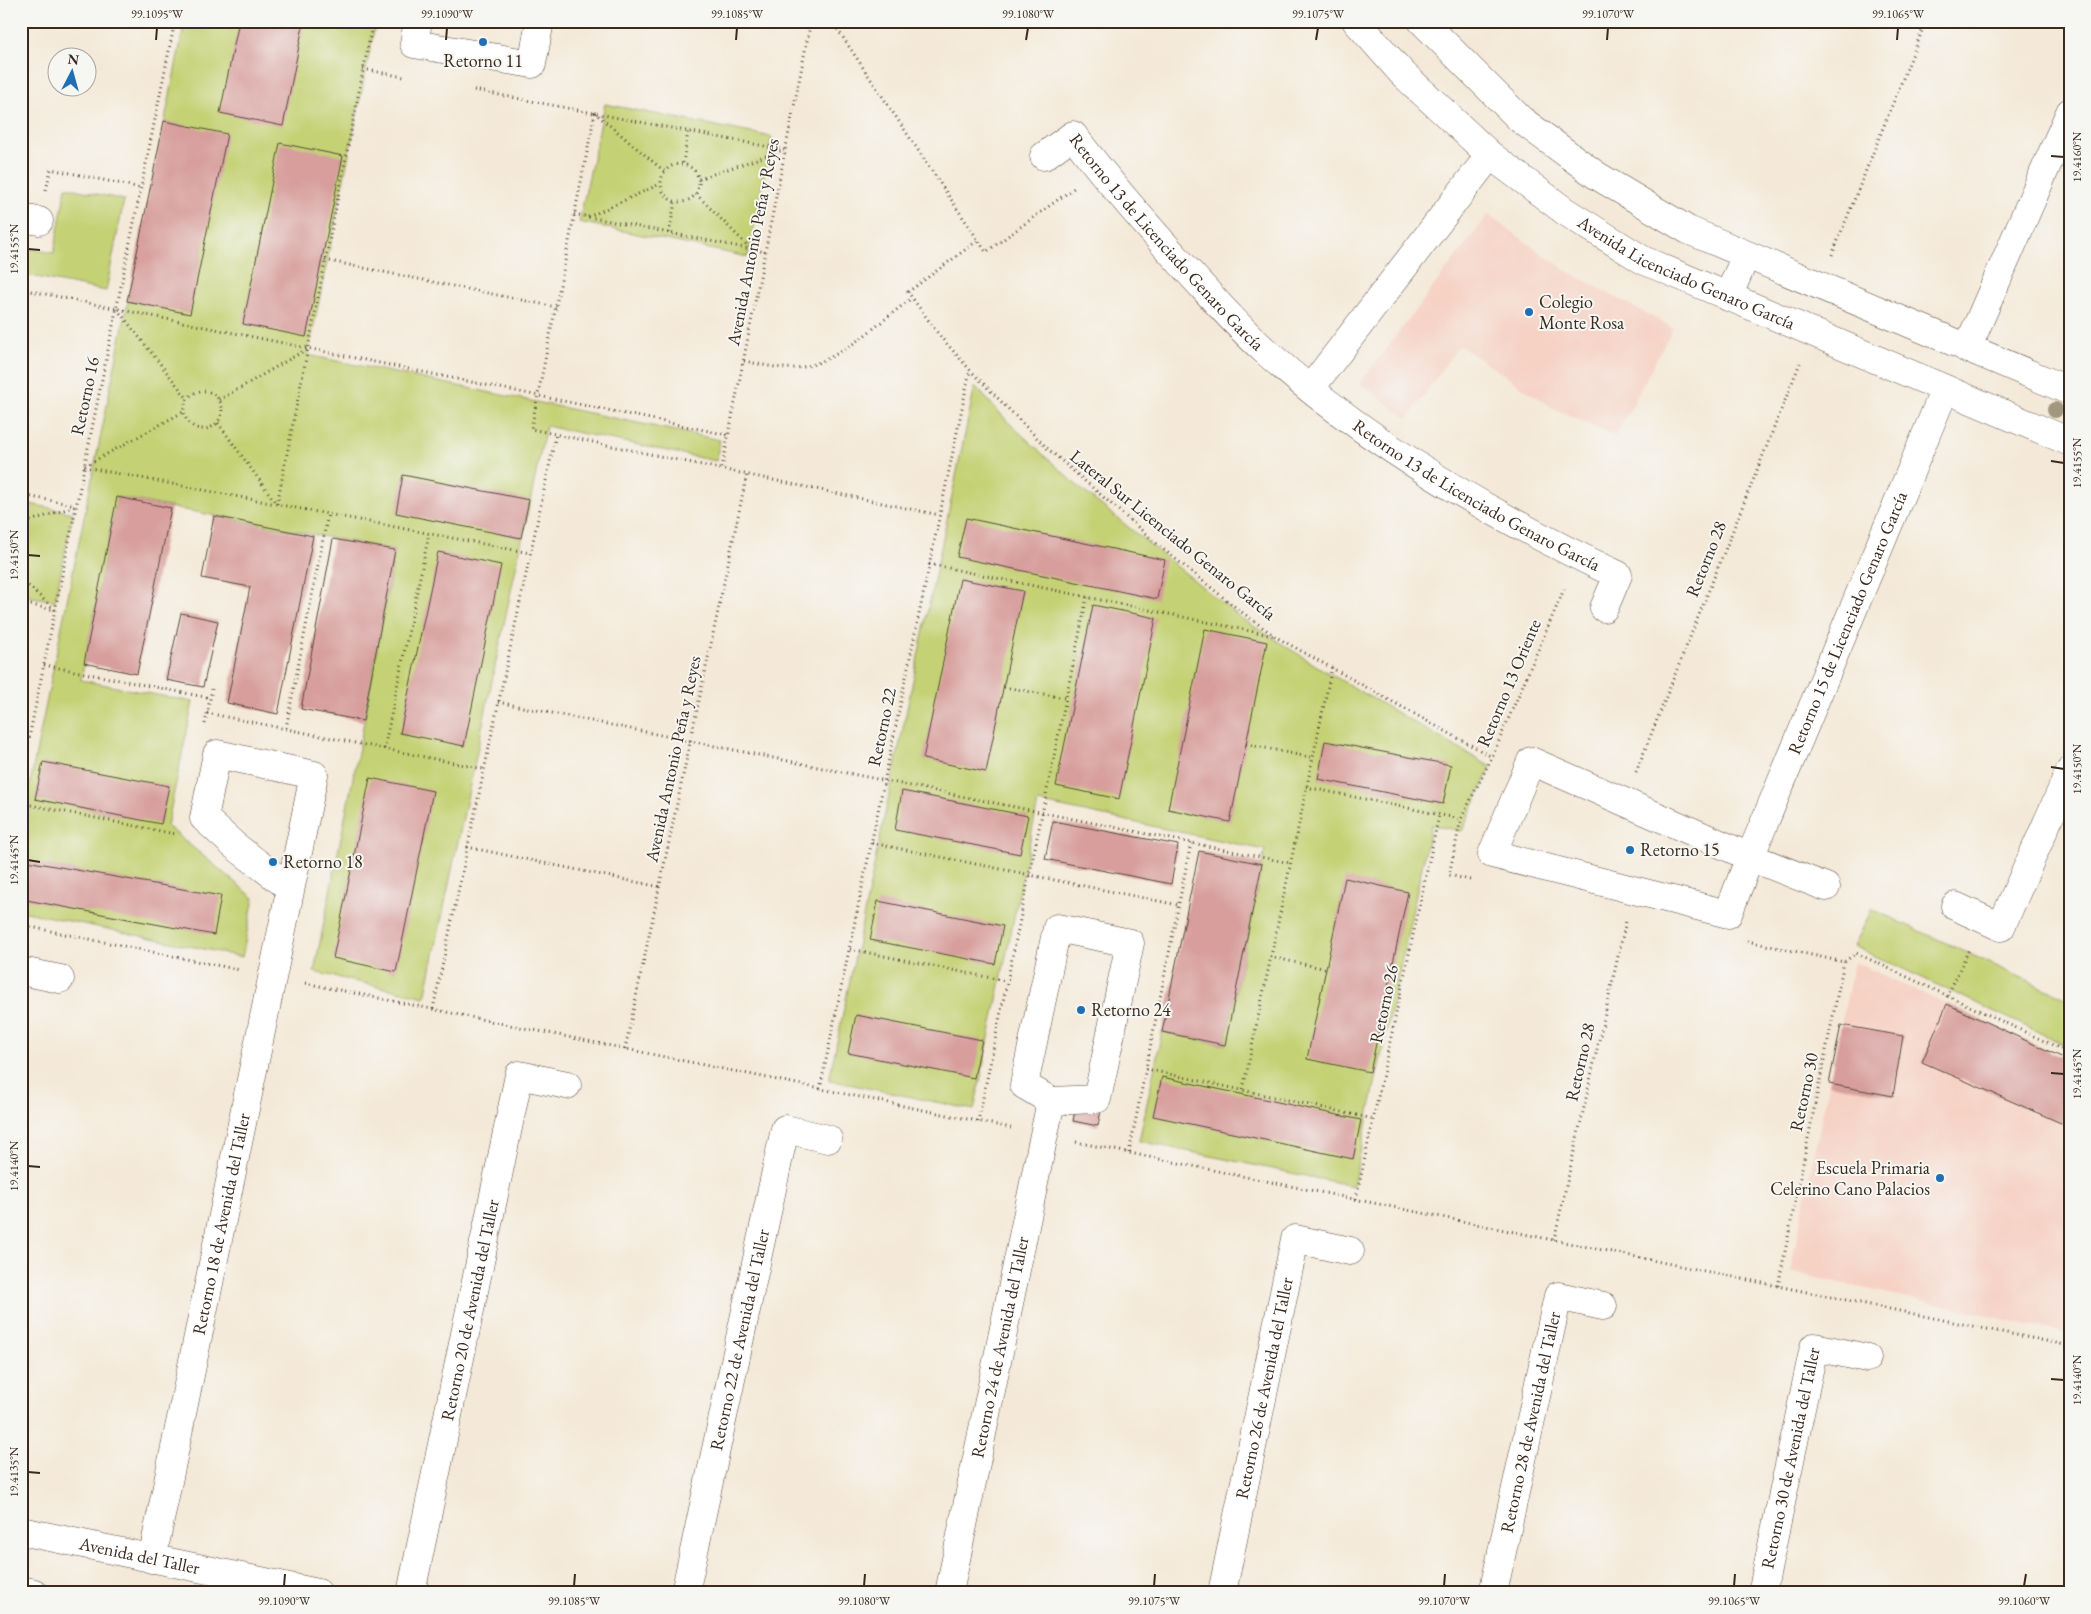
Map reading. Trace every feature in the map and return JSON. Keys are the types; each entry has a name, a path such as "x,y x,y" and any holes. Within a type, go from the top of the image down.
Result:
{"street":[{"path":"418,21 414,44 532,64 540,21"},
{"name":"Avenida Licenciado Genaro García","path":"1356,21 1402,73 1490,155 1566,212 1643,260 2070,442"},
{"path":"1422,21 1520,119 1596,174 1688,230 2070,391"},
{"path":"1968,349 2070,112"},
{"name":"Retorno 13 de Licenciado Genaro García","path":"1044,156 1073,135 1098,169 1143,222 1226,312 1264,350 1310,389 1357,425 1422,469 1481,505 1618,575 1604,608"},
{"path":"1310,389 1490,155"},
{"path":"1728,296 1746,255"},
{"name":"Retorno 15 de Licenciado Genaro García","path":"1826,887 1750,857 1531,761 1492,854 1728,914 1750,857 1945,389"},
{"name":"Retorno 18 de Avenida del Taller","path":"152,1559 314,775 217,754 204,818 235,846 290,888"},
{"path":"1955,906 2001,927 2070,771"},
{"path":"1057,928 1130,942 1097,1099 1051,1101 1024,1085 1057,928"},
{"path":"21,971 60,979"},
{"name":"Retorno 20 de Avenida del Taller","path":"411,1593 519,1075 567,1085"},
{"name":"Retorno 24 de Avenida del Taller","path":"949,1593 1051,1101"},
{"name":"Retorno 22 de Avenida del Taller","path":"685,1593 785,1130 828,1139"},
{"name":"Retorno 26 de Avenida del Taller","path":"1222,1593 1295,1239 1350,1251"},
{"name":"Retorno 28 de Avenida del Taller","path":"1493,1593 1558,1296 1604,1306"},
{"name":"Retorno 30 de Avenida del Taller","path":"1762,1593 1814,1346 1867,1358"},
{"name":"Avenida del Taller","path":"21,1531 318,1593"},
{"path":"21,1590 34,1593"}],"path":[{"name":"Retorno 16","path":"21,777 175,21"},
{"path":"277,504 373,21"},
{"name":"Avenida Antonio Peña y Reyes","path":"722,468 811,21"},
{"path":"832,21 986,252 1098,169"},
{"path":"1838,241 1926,21"},
{"path":"364,69 412,78"},
{"path":"470,90 785,150"},
{"path":"595,113 664,171"},
{"path":"595,113 530,429 939,515"},
{"path":"683,164 688,132"},
{"path":"699,179 785,150"},
{"path":"683,164 690,166 699,179 696,194 690,199 675,202 667,198 662,192 660,184 664,171 670,166 683,164"},
{"path":"30,219 51,169 141,188"},
{"path":"588,217 660,184"},
{"path":"696,194 751,250"},
{"path":"669,233 675,202"},
{"path":"574,214 765,252"},
{"name":"Lateral Sur Licenciado Genaro García","path":"977,241 908,292 939,335 970,370 1034,435 1085,483 1163,549 1276,637 1492,757"},
{"path":"325,260 556,307"},
{"path":"21,289 728,435"},
{"path":"744,361 782,368 814,365 845,348 912,298"},
{"path":"117,309 187,398"},
{"path":"219,400 308,348"},
{"name":"Retorno 28","path":"1638,765 1800,362"},
{"name":"Retorno 22","path":"820,1089 970,370"},
{"path":"206,391 215,394 219,400 223,409 218,423 209,429 198,429 188,422 183,412 187,398 194,392 206,391"},
{"path":"84,467 183,412"},
{"path":"218,423 277,504"},
{"path":"433,1009 556,434"},
{"path":"84,467 530,554"},
{"name":"Avenida Antonio Peña y Reyes","path":"626,1049 747,474"},
{"path":"21,495 76,506"},
{"path":"21,524 76,506"},
{"path":"286,728 328,514"},
{"path":"384,749 429,534"},
{"name":"Retorno 13 Oriente","path":"1439,815 1461,819 1492,757 1578,556"},
{"path":"930,564 1276,637"},
{"path":"21,579 55,610"},
{"path":"978,1122 1087,597"},
{"path":"21,603 55,610"},
{"path":"44,664 210,698"},
{"path":"1243,1089 1332,667"},
{"path":"1004,686 1065,698"},
{"path":"498,702 1290,863"},
{"path":"207,713 484,769"},
{"path":"1246,744 1313,758"},
{"path":"1306,787 1439,815"},
{"path":"21,803 177,834"},
{"name":"Retorno 26","path":"1356,1199 1439,815"},
{"path":"1129,1153 1191,842"},
{"path":"872,843 1179,906"},
{"path":"467,847 660,887"},
{"name":"Retorno 28","path":"1554,1240 1633,890"},
{"path":"1982,919 1947,997 2070,1053"},
{"path":"850,949 1006,981"},
{"name":"Retorno 30","path":"1778,1286 1844,962 1856,953 1947,997"},
{"path":"1270,957 1327,969"},
{"path":"1146,1069 1374,1119"}],"shaded area":[{"name":"Colegio Monte Rosa","path":"1488,215 1567,271 1673,328 1616,436 1553,408 1459,345 1408,419 1360,383"},
{"name":"Escuela Primaria Celerino Cano Palacios","path":"1854,962 2070,1061 2070,1334 1790,1272"}],"green space":[{"path":"185,21 376,21 308,355 720,440 716,461 546,426 425,997 314,972 361,738 395,550 117,497 81,680 193,702 167,826 254,898 242,957 21,911 21,827"},
{"path":"605,104 772,137 748,257 579,222"},
{"path":"66,187 124,200 106,291 21,274 21,247 54,253"},
{"path":"975,386 1008,422 1081,489 1241,618 1325,671 1491,767 1462,831 1431,825 1353,1186 1139,1141 1162,1032 1225,1045 1265,850 1038,802 974,1110 829,1080"},
{"path":"21,502 73,513 55,601 21,595"},
{"path":"1872,909 2070,1000 2070,1047 1854,946"}],"building":[{"path":"239,21 304,21 283,126 220,113"},
{"path":"164,121 227,134 190,314 127,301"},
{"path":"280,143 343,156 306,337 243,324"},
{"path":"403,475 529,500 521,538 396,513"},
{"path":"117,497 171,508 137,674 84,663"},
{"path":"214,516 313,536 278,714 227,703 250,587 202,578"},
{"path":"966,518 1165,560 1157,599 957,557"},
{"path":"333,539 395,550 363,721 301,709"},
{"path":"438,552 501,565 464,746 400,733"},
{"path":"960,579 1023,591 986,772 923,759"},
{"path":"1093,605 1156,618 1119,799 1056,786"},
{"path":"181,613 218,621 203,687 166,680"},
{"path":"1205,629 1267,642 1230,822 1168,809"},
{"path":"1325,741 1451,765 1443,804 1318,779"},
{"path":"43,762 169,786 161,824 35,799"},
{"path":"370,778 433,791 396,972 333,958"},
{"path":"902,791 1028,816 1020,854 895,830"},
{"path":"1053,821 1178,845 1171,884 1045,859"},
{"path":"1199,851 1262,864 1225,1045 1162,1032"},
{"path":"21,860 221,896 214,935 21,899"},
{"path":"1345,878 1408,892 1370,1072 1307,1059"},
{"path":"878,901 1003,926 995,964 870,940"},
{"path":"1947,1004 2070,1061 2070,1127 1922,1062"},
{"path":"856,1015 982,1040 974,1078 848,1053"},
{"path":"1841,1025 1903,1036 1893,1096 1829,1084"},
{"path":"1162,1077 1361,1120 1353,1159 1153,1116"},
{"path":"1076,1106 1101,1110 1098,1126 1073,1121"}],"place":[{"name":"Retorno 11","path":"483,42"},
{"name":"Colegio Monte Rosa","path":"1529,312"},
{"name":"Retorno 15","path":"1630,850"},
{"name":"Retorno 18","path":"273,862"},
{"name":"Retorno 24","path":"1081,1010"},
{"name":"Escuela Primaria Celerino Cano Palacios","path":"1940,1178"}]}
